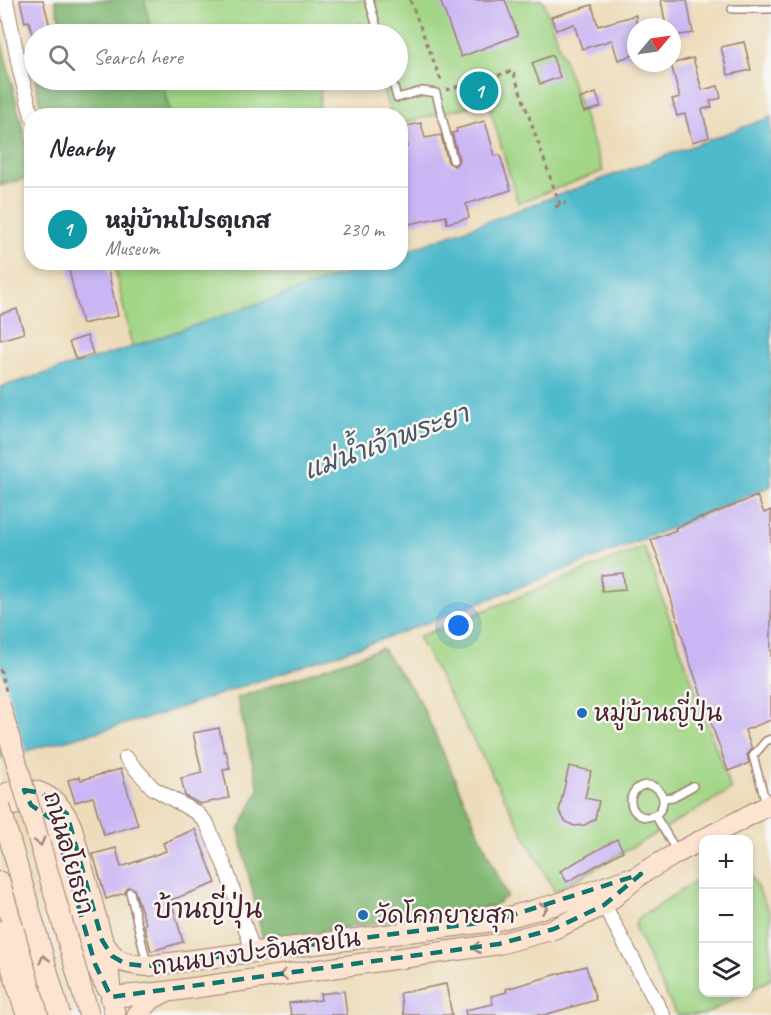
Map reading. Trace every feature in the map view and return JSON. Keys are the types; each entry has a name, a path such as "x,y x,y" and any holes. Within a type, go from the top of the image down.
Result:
{"main road":[{"name":"ถนนอโยธยา","path":"0,705 89,1015"},
{"name":"ถนนบางปะอินสายใน","path":"0,796 9,791 26,790 42,793 56,801 67,814 108,961 113,1006 165,992 500,944 554,929 604,904 641,874 769,805"},
{"path":"0,813 14,805 25,804 37,806 47,812 54,821 94,964 113,1006"},
{"path":"0,806 60,1015"},
{"name":"ถนนบางปะอินสายใน","path":"102,940 112,956 126,964 147,966 494,921 557,904 641,874"},
{"path":"0,882 12,984"},
{"path":"0,931 8,957 12,984 28,1013"},
{"path":"137,1015 152,999 165,992"}],"street":[{"path":"6,0 24,86"},
{"path":"25,90 30,108"},
{"path":"126,758 153,788 197,813 207,824 226,869 253,951"},
{"path":"604,904 663,1015"}],"lane":[{"path":"369,0 376,24"},
{"path":"732,9 771,9"},
{"path":"395,90 397,98 422,91 436,93 453,160"},
{"path":"769,805 753,756 766,741 771,739"},
{"path":"645,785 657,788 663,798 663,805 655,815 643,817 633,809 631,797 639,787 645,785"},
{"path":"663,798 673,797 693,786"},
{"path":"655,815 678,853"},
{"path":"129,892 147,966"}],"path":[{"path":"410,0 445,91 513,71 560,205"},
{"path":"555,207 566,203"}],"highlighted area":[{"path":"24,790 42,793 67,814 102,940 112,956 126,964 147,966 494,921 641,874 604,905 554,929 499,944 111,997 95,964 54,821 31,805"}],"green space":[{"path":"55,0 144,0 150,24 61,24"},
{"path":"144,0 543,0 603,171 518,203 488,102 408,121 408,108 389,108 383,90 408,90 408,24 150,24"},
{"path":"0,36 24,134 24,179 0,186"},
{"path":"37,90 164,90 168,108 41,108"},
{"path":"164,90 321,90 319,108 168,108"},
{"path":"116,270 336,270 337,277 132,347"},
{"name":"หมู่บ้านญี่ปุ่น","path":"644,547 731,790 555,892 418,637"},
{"path":"382,648 419,699 507,896 493,906 263,940 239,830 259,790 237,698"},
{"path":"699,879 699,997 738,997 704,1015 676,1015 635,928 637,919"},
{"path":"753,879 771,915 771,979 753,989"}],"water":[{"name":"แม่น้ำเจ้าพระยา","path":"771,117 771,486 642,540 400,633 158,715 0,758 0,387 132,347 356,270 408,270 408,250"}],"pier":[{"path":"0,665 26,754 4,760 0,747"}],"building":[{"path":"20,0 43,0 49,24 25,22"},
{"path":"440,0 505,0 518,35 461,57"},
{"path":"661,0 687,0 693,33 681,35 681,18 664,18"},
{"path":"592,5 598,26 636,15 636,18 627,18 627,57 618,60 612,40 582,49 574,24 556,30 551,17"},
{"path":"744,42 751,70 728,75 721,47"},
{"path":"552,55 560,77 540,84 532,63"},
{"path":"693,58 702,90 718,86 721,98 710,101 712,107 702,109 709,137 692,142 685,114 677,116 672,99 680,97 673,72 681,72 681,61"},
{"path":"596,93 601,107 584,112 579,99"},
{"path":"485,121 495,156 500,155 511,190 466,204 469,218 447,223 446,216 408,224 408,126 421,123 425,138 441,135 448,162 454,166 459,159 452,133 457,132 456,129"},
{"path":"69,270 108,270 118,316 82,324"},
{"path":"17,309 24,333 0,340 0,314"},
{"path":"87,336 93,354 76,360 69,342"},
{"path":"757,496 764,513 771,510 771,720 745,730 752,749 747,755 749,763 728,771 689,660 663,571 651,540 701,517"},
{"path":"623,573 625,590 602,592 601,575"},
{"path":"219,728 230,769 223,770 229,798 200,804 185,796 181,778 202,773 193,733"},
{"path":"569,766 591,771 585,798 599,801 595,819 585,825 574,826 565,821 559,811"},
{"path":"121,769 138,825 104,835 93,797 75,802 68,780 80,777 81,780"},
{"path":"195,829 216,883 171,900 183,942 151,951 144,925 146,924 134,889 128,887 125,893 106,899 93,854 116,848 121,867 166,851 163,843"},
{"path":"617,839 623,851 567,882 560,871"},
{"path":"586,966 596,1000 544,1015 466,1015 465,1010 493,1004 491,996 507,992 506,989"},
{"path":"446,984 452,1015 404,1015 400,993"},
{"path":"344,991 347,1015 291,1015 289,1003 321,1000 320,994"}],"place":[{"name":"หมู่บ้านโปรตุเกส","path":"479,91"},
{"name":"หมู่บ้านญี่ปุ่น","path":"582,713"},
{"name":"วัดโคกยายสุก","path":"363,915"}],"district":[{"name":"บ้านญี่ปุ่น","path":"208,909"}]}
